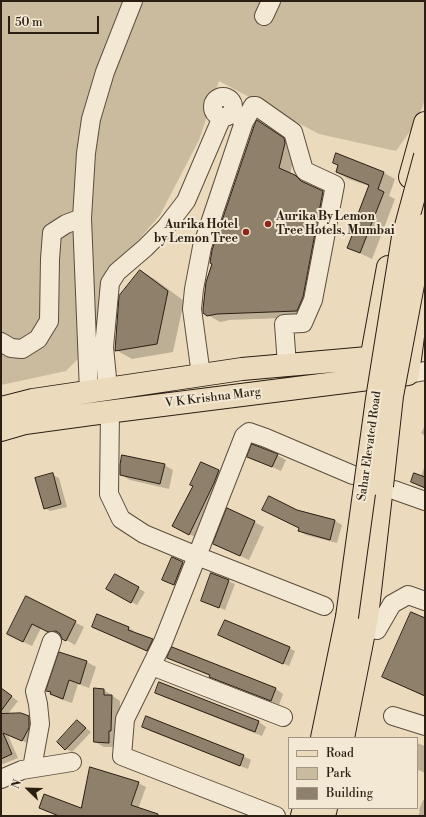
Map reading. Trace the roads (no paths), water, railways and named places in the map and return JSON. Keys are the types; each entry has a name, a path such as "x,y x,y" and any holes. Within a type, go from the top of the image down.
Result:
{"main road":[{"path":"369,368 394,240 425,122"},
{"name":"Sahar Elevated Road","path":"322,737 348,613 377,399 403,237 425,156"},
{"name":"Sahar Elevated Road","path":"343,737 367,617 392,396 425,226"},
{"path":"417,363 425,258"},
{"path":"342,360 364,341 378,318"},
{"name":"V K Krishna Marg","path":"1,408 30,400 242,369 342,360 369,368"},
{"name":"V K Krishna Marg","path":"1,430 33,422 110,411 369,368 417,363"},
{"path":"30,400 33,422"}],"street":[{"path":"99,390 82,218 86,153 91,119 105,72 133,1"},
{"path":"99,390 110,283 117,272 145,248 166,227 186,201 233,116 253,106 256,106 293,132 305,171 335,185 313,300 303,323 284,324 287,365"},
{"path":"201,375 192,309 194,289 202,247 233,116"},
{"path":"1,342 11,348 22,349 38,339 49,321 52,233 66,224 82,218"},
{"path":"110,411 109,494 121,519 144,534 324,606"},
{"path":"276,816 122,756 125,719 163,642 244,436 249,432 266,438 353,475"},
{"path":"394,490 425,501"},
{"path":"377,630 392,604 408,595 425,601"},
{"path":"32,768 40,724 35,691 52,641"},
{"path":"152,666 283,717"},
{"path":"393,716 425,726"},
{"path":"1,779 22,770 72,762"}],"place":[{"name":"Aurika By Lemon Tree Hotels, Mumbai","path":"268,224"},
{"name":"Aurika Hotel by Lemon Tree","path":"246,232"}]}
